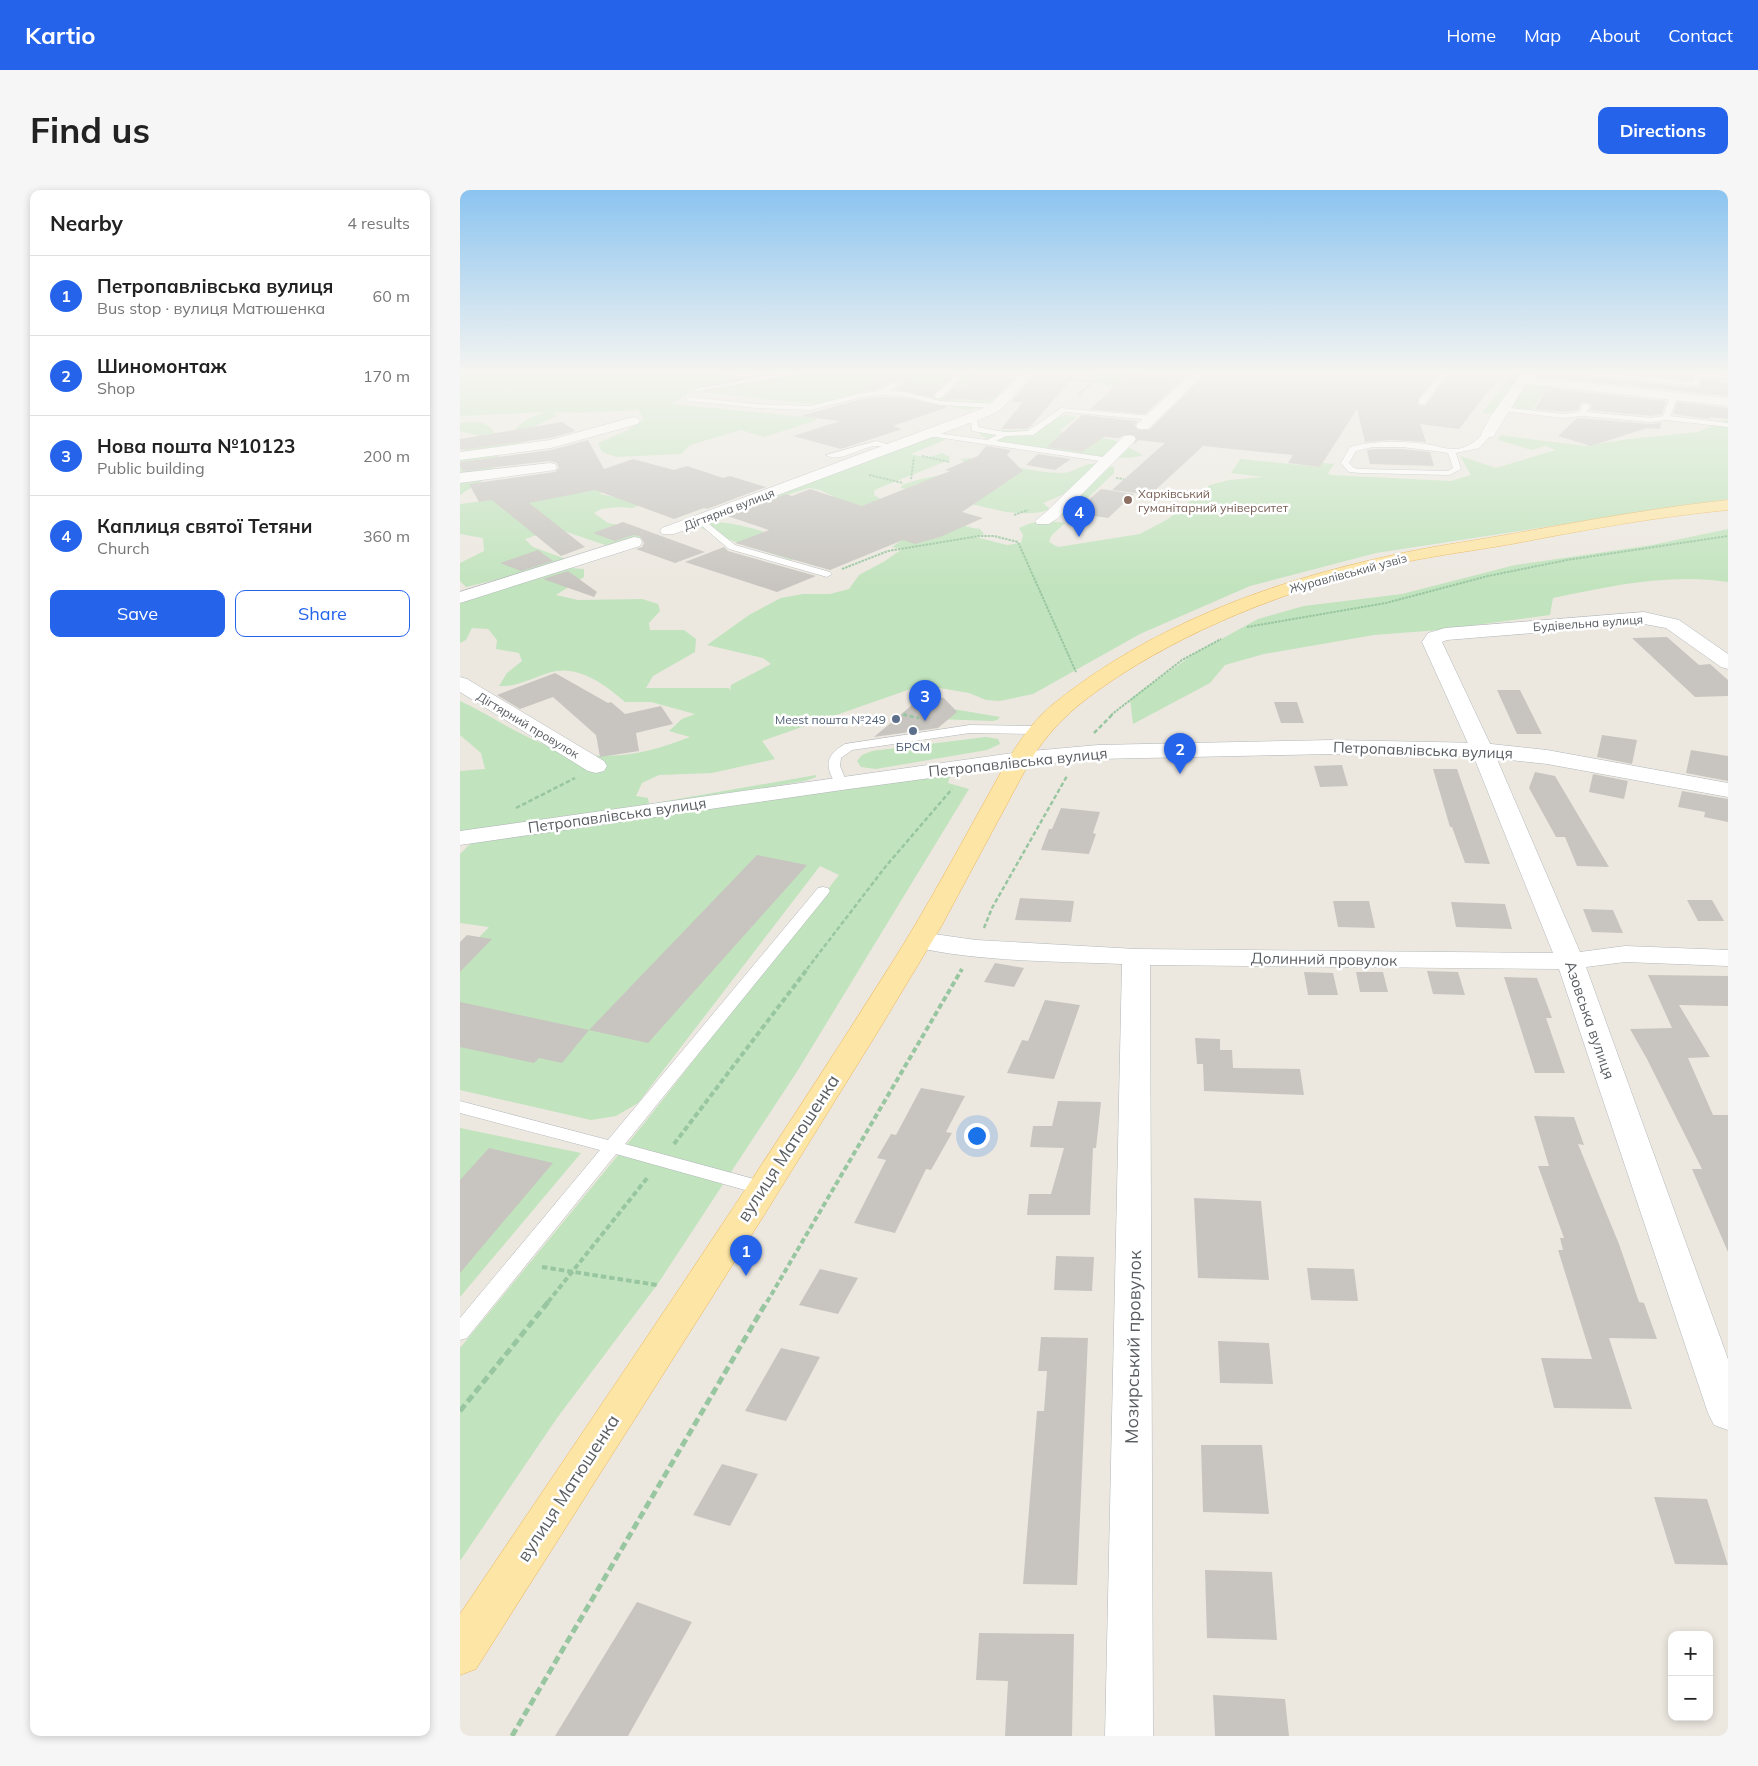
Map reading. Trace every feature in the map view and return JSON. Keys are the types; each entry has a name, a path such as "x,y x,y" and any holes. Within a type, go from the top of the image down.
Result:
{"main road":[{"name":"Журавлівський узвіз","path":"1020,759 1038,730 1056,712 1095,682 1185,630 1274,593 1370,565 1439,551 1601,522 1728,506"},
{"name":"вулиця Матюшенка","path":"460,1653 763,1188 920,940 1020,759"}],"street":[{"path":"460,456 554,443"},
{"name":"Дігтярна вулиця","path":"668,531 905,443"},
{"path":"1043,521 1052,515 1124,443"},
{"path":"460,478 550,467"},
{"path":"460,598 634,542"},
{"name":"Будівельна вулиця","path":"1435,637 1455,633 1644,618 1672,624 1728,663"},
{"name":"Азовська вулиця","path":"1435,637 1432,642 1482,750 1570,961 1728,1413"},
{"name":"Дігтярний провулок","path":"460,683 596,766"},
{"name":"Петропавлівська вулиця","path":"460,838 841,783 1079,753 1333,746 1482,750 1547,757 1728,790"},
{"name":"Долинний провулок","path":"920,940 976,948 1136,957 1570,961 1625,954 1728,958"},
{"name":"Мозирський провулок","path":"1129,1736 1136,957"}],"lane":[{"path":"830,455 844,453 876,443"},
{"path":"877,443 894,447"},
{"path":"988,443 1107,460"},
{"path":"1452,452 1457,469 1449,473 1360,471 1352,470 1345,463 1353,449 1365,445 1396,445 1452,452 1476,446 1479,443"},
{"path":"699,519 732,547 827,574"},
{"path":"841,783 833,766 834,759 839,752 849,747 970,729 1038,730"},
{"path":"460,1332 822,891"},
{"path":"460,1107 612,1148 662,1159 763,1188"}],"path":[{"path":"911,479 915,454 950,462"},
{"path":"861,473 903,483"},
{"path":"827,574 888,551 965,538 994,536 1018,542 1076,673"},
{"path":"1240,628 1386,602 1488,576 1567,560 1728,536"},
{"path":"512,1736 976,948 992,908 1079,753 1106,719 1124,704 1182,660 1225,636"},
{"path":"511,811 596,766"},
{"path":"460,1411 662,1159 886,866 954,786"},
{"path":"516,1264 657,1285"}],"green space":[{"path":"521,443 498,452 499,460 485,479 460,495 460,453 473,444"},
{"path":"598,443 696,443 690,445 681,454 616,457 602,452"},
{"path":"910,443 937,443 911,454 927,458 942,453 950,457 949,460 879,488 874,491 874,495 893,507 980,529 984,534 976,537 1007,545 1021,543 1023,535 1019,528 1030,523 1053,521 1065,523 1051,536 1049,542 1058,547 1140,534 1168,519 1210,485 1229,480 1263,477 1231,473 1240,459 1320,467 1323,463 1334,464 1328,473 1330,475 1451,481 1471,475 1460,456 1496,468 1556,450 1545,446 1532,450 1509,443 1562,443 1584,446 1602,443 1728,443 1728,499 1376,553 1250,586 1140,634 1033,694 1000,701 986,700 969,693 922,685 762,741 775,759 712,773 659,775 642,783 636,796 648,798 649,804 816,775 816,777 805,781 688,801 460,831 460,771 485,769 481,753 460,735 460,701 519,733 544,744 574,753 607,756 640,752 690,737 669,731 682,719 695,714 651,702 625,702 602,684 575,672 556,671 514,685 499,686 507,673 522,661 519,653 496,649 497,640 488,629 472,628 466,640 460,643 460,601 571,568 584,569 584,577 556,595 578,600 642,599 658,604 660,611 649,623 650,630 684,630 696,639 695,652 653,676 646,688 729,688 730,691 731,685 771,664 763,658 707,645 749,615 781,598 803,594 830,594 849,589 859,575 902,549 892,547 912,533 833,501 833,496 820,490 809,488 716,517"},
{"path":"994,443 1120,443 1143,455 1115,458"},
{"path":"970,458 1050,473 1062,473 1089,464 1099,464 1062,495 1043,503 1050,509 1034,513 1006,512 901,488 902,485 911,482 971,467 960,459"},
{"path":"1106,467 1114,467 1114,473 1069,516 1060,515"},
{"path":"711,474 717,479 653,498 633,508 601,509 594,513 608,523 639,529 644,537 619,544 605,545 564,531 549,531 525,539 533,547 566,559 559,565 466,587 460,581 460,563 484,551 483,538 460,534 460,504 605,486 600,494 614,497"},
{"path":"698,522 727,523 769,533 809,549 811,558 791,560 733,541 694,525"},
{"path":"1728,529 1728,582 1684,579 1618,585 1553,598 1550,615 1439,630 1374,635 1264,654 1225,665 1210,683 1133,724 1130,699 1194,654 1258,619 1304,606 1402,594 1515,565 1652,545"},
{"path":"953,709 1000,717 993,721 935,719"},
{"path":"986,737 998,739 1000,744 987,750 876,769 861,767 857,761 862,755 872,751"},
{"path":"951,772 948,783 969,789 798,1070 657,1285 557,1418 460,1561 460,1348 646,1121 839,875 820,866 638,1103 616,1116 591,1120 460,1090 460,957 489,927 460,923 460,854 471,843"},
{"path":"460,1128 581,1153 460,1297"}],"building":[{"path":"460,443 511,443 460,450"},
{"path":"576,443 590,443 604,469 633,459 674,470 687,466 723,478 730,476 766,487 674,519 595,490 529,503 585,547 561,556 492,500 479,502 469,484 555,472 559,468 557,463 550,461 463,471 460,466 460,462 551,450"},
{"path":"819,443 859,443 841,449"},
{"path":"1051,443 1095,443 1082,452 1047,447"},
{"path":"1165,443 1335,443 1320,467 1288,463 1293,455 1203,446 1150,495 1112,490"},
{"path":"1582,443 1600,443 1591,446"},
{"path":"986,446 1011,450 1007,455 1023,471 962,512 983,518 940,537 915,544 903,540 830,570 735,543 769,530 727,516 786,494 792,496 810,489 862,506 950,471 945,470 978,456"},
{"path":"1402,449 1430,452 1434,466 1370,464 1367,450"},
{"path":"1038,454 1071,459 1055,470 1026,465"},
{"path":"1101,489 1134,494 1108,518 1073,513"},
{"path":"623,522 705,552 675,563 636,549 642,547 644,543 640,536 633,535 615,541 593,533"},
{"path":"724,547 728,551 816,576 777,592 685,562"},
{"path":"538,550 553,561 521,571 500,563"},
{"path":"568,571 597,592 594,597 543,579"},
{"path":"1667,637 1699,665 1710,664 1728,680 1728,696 1695,697 1632,638"},
{"path":"555,673 608,703 611,702 625,714 661,706 673,724 636,733 639,751 600,757 596,735 553,697 520,709 497,695"},
{"path":"1497,690 1520,690 1542,734 1517,734"},
{"path":"925,694 944,698 957,712 938,728 874,737"},
{"path":"1274,702 1297,702 1304,723 1281,723"},
{"path":"1602,735 1637,740 1632,764 1597,757"},
{"path":"1691,750 1728,756 1728,781 1686,773"},
{"path":"1342,765 1348,786 1320,787 1314,766"},
{"path":"1433,769 1457,769 1490,864 1465,863 1452,827 1450,827"},
{"path":"1535,772 1555,776 1609,867 1577,866 1565,837 1556,837 1529,788"},
{"path":"1593,774 1628,781 1624,799 1589,792"},
{"path":"1682,791 1728,799 1728,822 1704,817 1705,812 1678,807"},
{"path":"1061,808 1100,812 1093,833 1096,834 1089,854 1041,850 1049,829 1052,829"},
{"path":"757,855 807,865 648,1043 589,1030"},
{"path":"1020,898 1074,901 1071,922 1015,920"},
{"path":"1687,900 1712,900 1724,921 1698,921"},
{"path":"1333,901 1369,901 1375,928 1338,927"},
{"path":"1451,902 1505,904 1512,929 1456,927"},
{"path":"1583,909 1613,910 1623,933 1592,932"},
{"path":"467,935 492,939 460,972 460,942"},
{"path":"995,963 1024,968 1014,987 984,982"},
{"path":"1427,971 1458,972 1465,995 1433,994"},
{"path":"1304,972 1333,973 1338,995 1308,995"},
{"path":"1356,972 1383,972 1388,992 1360,992"},
{"path":"1648,975 1728,976 1728,1006 1679,1005 1710,1057 1688,1058 1713,1115 1728,1115 1728,1252 1692,1169 1702,1169 1630,1029 1672,1028"},
{"path":"1504,977 1537,978 1552,1018 1546,1018 1565,1073 1535,1073"},
{"path":"1045,1000 1080,1005 1054,1079 1007,1073 1022,1040 1028,1041"},
{"path":"460,1002 589,1030 562,1063 539,1058 534,1063 460,1047"},
{"path":"1195,1038 1220,1039 1220,1050 1232,1050 1233,1068 1300,1069 1304,1095 1204,1091 1203,1064 1197,1064"},
{"path":"921,1088 965,1096 946,1132 952,1133 931,1170 926,1169 895,1233 854,1223 886,1160 877,1158 891,1134 896,1135"},
{"path":"1058,1101 1101,1102 1096,1148 1093,1148 1090,1215 1027,1215 1029,1194 1051,1194 1064,1148 1030,1147 1033,1126 1052,1126"},
{"path":"1534,1116 1574,1117 1584,1145 1578,1144 1619,1244 1639,1302 1644,1303 1657,1339 1609,1338 1632,1409 1554,1408 1541,1358 1592,1359 1558,1250 1563,1250 1560,1238 1564,1238 1538,1166 1549,1166"},
{"path":"489,1148 553,1163 460,1273 460,1180"},
{"path":"1194,1198 1261,1201 1269,1280 1198,1278"},
{"path":"1056,1256 1094,1257 1092,1291 1054,1290"},
{"path":"1307,1268 1354,1269 1358,1301 1311,1300"},
{"path":"820,1269 858,1278 838,1314 799,1305"},
{"path":"1041,1337 1088,1338 1077,1585 1023,1584 1037,1411 1044,1411 1047,1371 1038,1371"},
{"path":"1218,1341 1269,1343 1273,1384 1220,1383"},
{"path":"781,1348 820,1357 786,1421 745,1411"},
{"path":"1201,1445 1262,1445 1269,1514 1203,1512"},
{"path":"722,1464 758,1474 730,1526 693,1515"},
{"path":"1654,1497 1707,1499 1728,1565 1675,1564"},
{"path":"1205,1570 1272,1572 1277,1640 1207,1638"},
{"path":"637,1602 692,1622 628,1736 555,1736"},
{"path":"979,1633 1074,1634 1072,1736 1005,1736 1008,1681 976,1680"},
{"path":"1213,1695 1285,1699 1289,1736 1215,1736"}],"place":[{"name":"Харківський гуманітарний університет","path":"1128,500"},
{"name":"Каплиця святої Тетяни","path":"1079,537"},
{"name":"Meest пошта №249","path":"896,719"},
{"name":"Нова пошта №10123","path":"925,721"},
{"name":"БРСМ","path":"913,731"},
{"name":"Шиномонтаж","path":"1180,774"},
{"name":"Петропавлівська вулиця","path":"746,1276"}]}
